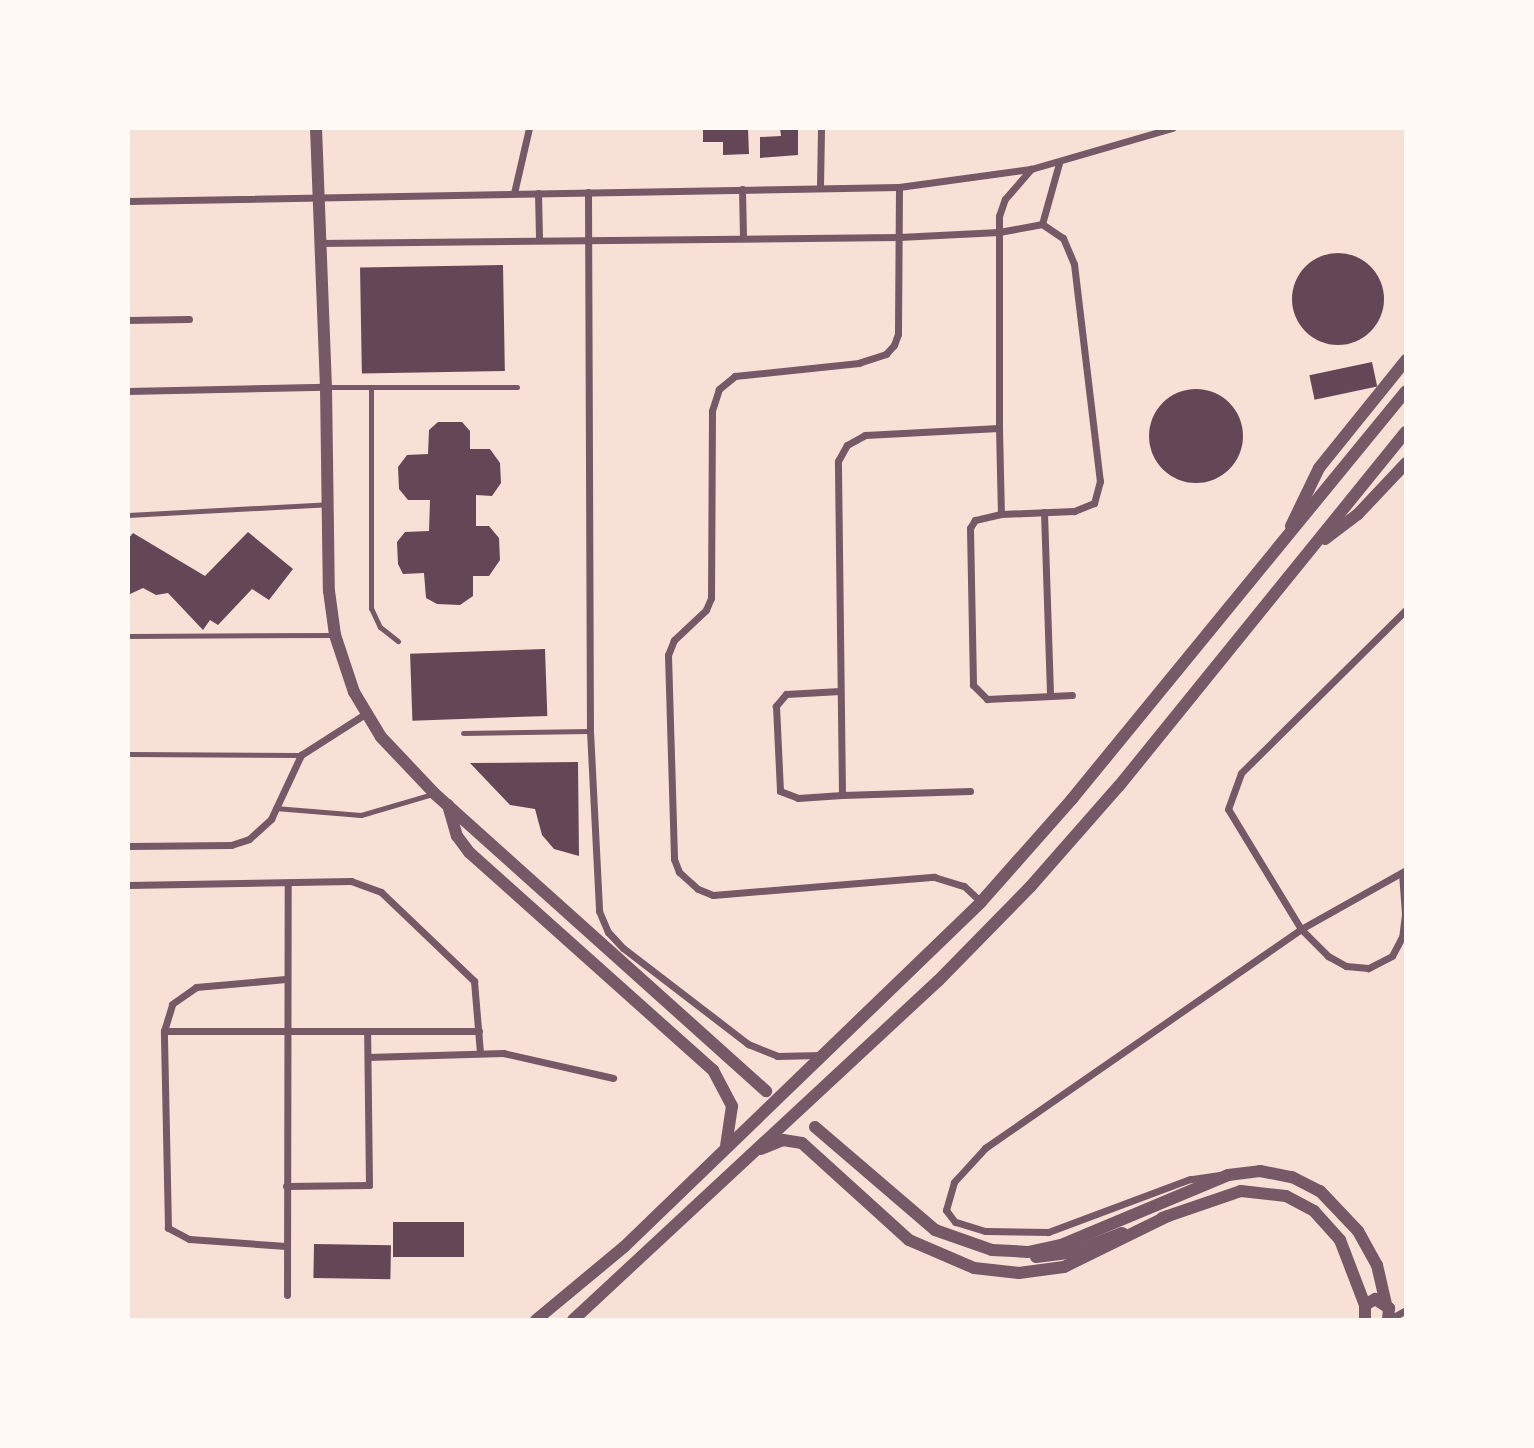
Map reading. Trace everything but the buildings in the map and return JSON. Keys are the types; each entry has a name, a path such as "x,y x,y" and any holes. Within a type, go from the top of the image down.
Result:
{"street":[{"path":"316,128 318,243 327,387 329,591 335,635 365,714 435,794 766,1091"},
{"path":"514,194 529,128"},
{"path":"820,187 821,128"},
{"path":"1127,140 1129,128"},
{"path":"128,201 899,187 1059,163 1172,128"},
{"path":"1042,224 1059,163"},
{"path":"1001,514 999,232 1005,199 1031,169"},
{"path":"899,187 898,334 886,354 859,363 735,376 719,389 712,411 711,598 706,610 674,640 668,655 674,859 679,872 698,889 713,895 934,877 964,886 981,902"},
{"path":"742,189 743,237"},
{"path":"588,192 590,731 599,911 608,932 623,948 748,1044 777,1055 825,1055"},
{"path":"538,193 539,238"},
{"path":"318,243 587,237 899,237 999,232 1042,224 1063,238 1074,264 1100,481 1094,503 1074,511 982,516 970,528 974,685 987,699 1072,695"},
{"path":"128,320 189,319"},
{"path":"1289,533 1319,468 1406,360"},
{"path":"128,391 327,387"},
{"path":"536,1320 624,1247 981,902 1072,799 1406,391"},
{"path":"842,796 838,461 847,445 865,435 999,428"},
{"path":"573,1320 938,981 1031,886 1119,786 1406,432"},
{"path":"1314,547 1358,514 1406,463"},
{"path":"1044,512 1051,695"},
{"path":"1406,610 1241,773 1232,788 1228,808 1236,828 1301,929 1328,956 1346,966 1368,968 1392,956 1402,937 1405,914 1404,871 1301,929 985,1148 962,1169 945,1203 950,1217 961,1225 1025,1234 1071,1227 1190,1179 1276,1173 1320,1191 1346,1216 1369,1247 1387,1303 1388,1320 1406,1310"},
{"path":"840,691 786,694 776,706 780,790 798,798 970,791"},
{"path":"128,846 231,845 264,829 301,755 365,714"},
{"path":"448,805 457,836 470,853 713,1070 732,1107 724,1150"},
{"path":"128,885 351,881 381,892 474,981 480,1053"},
{"path":"287,1296 288,884"},
{"path":"286,979 196,987 172,1003 164,1031 168,1228 200,1240 286,1246"},
{"path":"164,1031 479,1031"},
{"path":"286,1186 369,1185 367,1031"},
{"path":"368,1057 480,1053 542,1060 613,1078"},
{"path":"816,1127 935,1230 972,1246 1059,1255 1241,1191 1271,1192 1301,1202 1340,1240 1364,1315"},
{"path":"748,1156 774,1142 802,1143 909,1240 952,1262 996,1272 1064,1267 1168,1216"},
{"path":"1012,1252 1061,1245 1228,1175"},
{"path":"1364,1315 1375,1299 1387,1303"}],"lane":[{"path":"327,387 370,390 517,387"},
{"path":"370,390 371,608 380,627 398,641"},
{"path":"128,515 328,504"},
{"path":"128,636 335,635"},
{"path":"463,733 590,731"},
{"path":"128,754 301,755"},
{"path":"275,808 361,815 435,794"}]}
